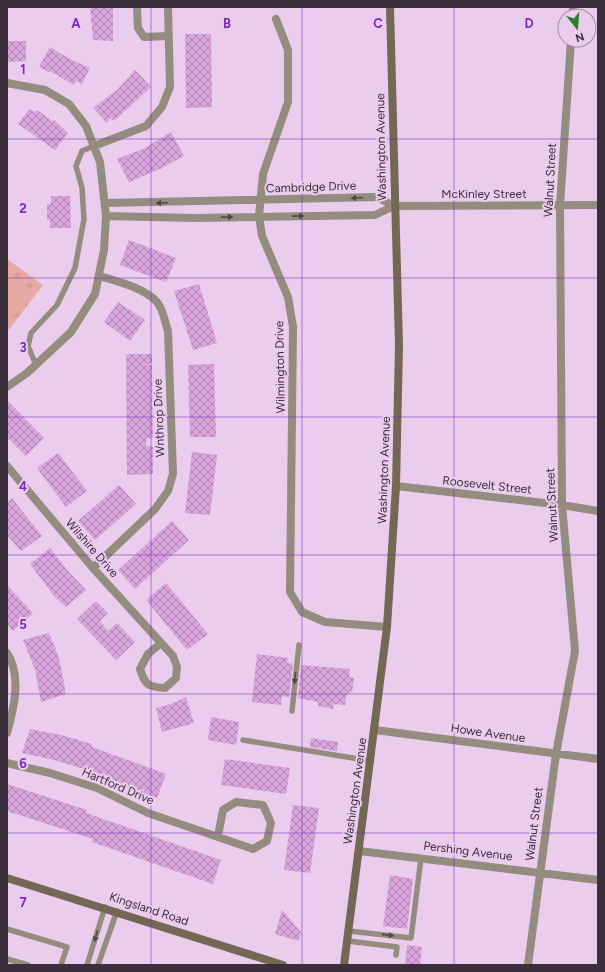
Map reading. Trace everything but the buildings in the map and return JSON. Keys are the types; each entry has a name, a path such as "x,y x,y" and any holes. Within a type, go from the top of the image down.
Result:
{"main road":[{"name":"Washington Avenue","path":"349,931 387,627 399,429 399,346 394,206 390,7"},
{"name":"Kingsland Road","path":"7,878 105,907 284,965"},
{"path":"344,965 349,931"}],"street":[{"path":"137,7 138,28 144,37 168,36"},
{"path":"94,146 146,126 162,107 170,87 168,7"},
{"name":"Wilmington Drive","path":"276,19 288,50 288,102 263,174 259,216 262,236 288,297 293,327 290,592 302,612 324,622 387,627"},
{"name":"Walnut Street","path":"528,965 556,754 575,650 562,505 560,205 570,48"},
{"path":"7,83 45,90 69,104 86,126 100,162 106,216 104,250 95,294 71,332 36,364 7,387"},
{"name":"Cambridge Drive","path":"105,203 260,201 377,197 394,206"},
{"name":"McKinley Street","path":"394,206 598,205"},
{"path":"106,216 195,218 376,215 394,206"},
{"name":"Wnthrop Drive","path":"92,568 155,509 168,491 173,474 168,331 164,319 157,302 137,288 99,276"},
{"name":"Wilshire Drive","path":"7,466 92,568 173,656 177,667 176,678 165,688 151,687 143,681 140,668 148,654 161,643"},
{"name":"Roosevelt Street","path":"396,486 562,505 598,511"},
{"path":"7,653 11,659 16,688 7,733"},
{"name":"Howe Avenue","path":"375,730 598,759"},
{"name":"Hartford Drive","path":"7,763 50,773 97,788 148,813 218,836"},
{"path":"236,802 263,805 271,823 267,841 253,849 218,836 224,810 236,802"},
{"name":"Pershing Avenue","path":"359,850 598,880"}],"lane":[{"path":"36,364 28,346 31,333 57,305 75,268 84,219 82,188 76,166 82,151 94,146"},
{"path":"292,711 299,645"},
{"path":"243,740 371,761"},
{"path":"349,931 411,938 421,858"},
{"path":"87,965 105,907"},
{"path":"98,965 117,911"},
{"path":"7,929 67,947 62,965"},
{"path":"348,942 388,949 397,947 396,954"},
{"path":"7,959 28,965"}],"green space":[{"path":"7,259 43,285 7,332"},
{"path":"19,280 33,291 10,321 7,319 7,296"}]}
